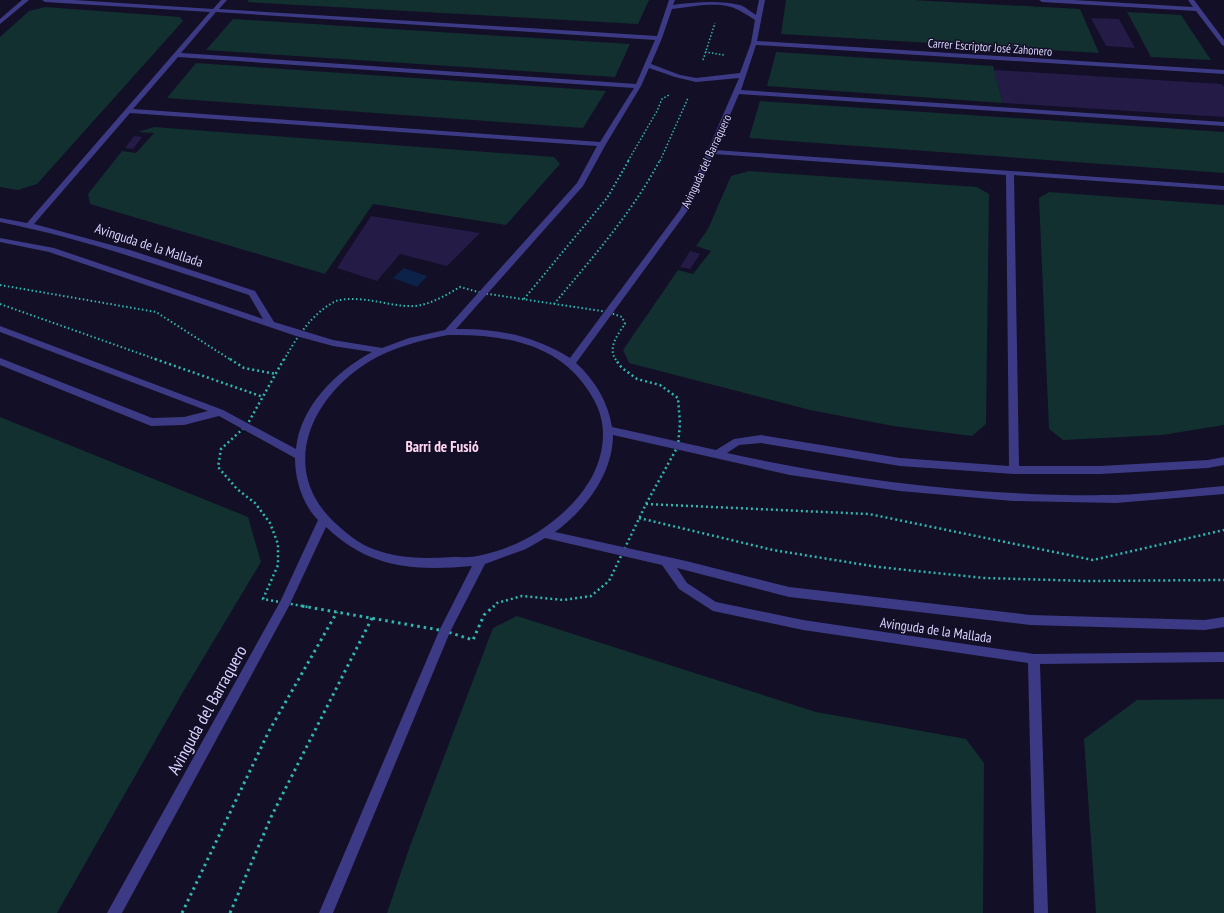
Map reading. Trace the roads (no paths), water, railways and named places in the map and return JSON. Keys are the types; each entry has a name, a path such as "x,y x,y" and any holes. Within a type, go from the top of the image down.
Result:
{"street":[{"path":"0,22 26,0"},
{"path":"46,0 659,38"},
{"path":"29,225 224,0"},
{"name":"Avinguda del Barraquero","path":"571,363 684,210 737,92 754,43 762,0"},
{"path":"1042,0 1198,9"},
{"path":"1191,0 1224,44"},
{"path":"448,332 580,184 602,144 638,86 659,38 670,4 722,3 737,6 758,19"},
{"name":"Carrer Escriptor José Zahonero","path":"754,43 1224,72"},
{"path":"176,55 638,86"},
{"path":"647,65 685,78 696,80 710,80 743,75"},
{"path":"737,92 1224,124"},
{"path":"128,110 602,144"},
{"path":"711,152 1224,188"},
{"path":"1010,173 1014,470"},
{"name":"Avinguda de la Mallada","path":"0,220 29,225 69,235 252,293 271,325"},
{"path":"0,240 51,250 271,325 333,344 382,350"},
{"path":"0,329 220,412 298,455"},
{"path":"448,332 482,332 515,337 547,348 571,363 584,376 596,393 604,410 608,430 606,453 594,485 573,511 545,534 519,547 481,560 431,564 391,559 358,547 324,521 303,488 298,455 306,423 324,394 356,366 382,350 416,338 448,332"},
{"path":"0,362 150,422 184,421 220,412"},
{"path":"608,430 790,471 900,487 1013,496 1116,499 1224,490"},
{"path":"716,455 737,442 762,439 900,462 1014,470 1100,470 1208,464 1224,461"},
{"name":"Avinguda del Barraquero","path":"114,913 285,603 324,521"},
{"name":"Avinguda de la Mallada","path":"545,534 664,561 789,592 1030,620 1205,625 1224,622"},
{"path":"326,913 445,631 481,560"},
{"name":"Avinguda de la Mallada","path":"664,561 683,586 713,606 803,626 1034,659 1224,657"},
{"path":"1034,659 1041,913"}],"water":[{"path":"404,268 427,276 417,287 393,278"}],"district":[{"name":"Barri de Fusió","path":"442,446"}]}
